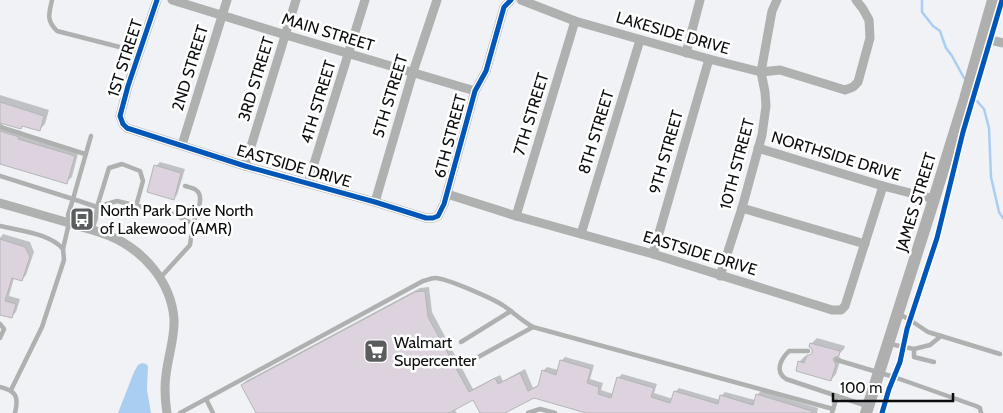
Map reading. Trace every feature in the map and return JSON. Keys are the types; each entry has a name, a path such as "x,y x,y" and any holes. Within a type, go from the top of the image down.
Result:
{"street":[{"name":"1ST STREET","path":"123,124 120,116 128,86 157,0"},
{"name":"MAIN STREET","path":"172,0 476,91"},
{"name":"2ND STREET","path":"182,145 227,0"},
{"name":"3RD STREET","path":"245,166 296,0"},
{"name":"4TH STREET","path":"308,184 365,0"},
{"name":"5TH STREET","path":"375,202 413,72 437,0"},
{"name":"6TH STREET","path":"447,194 476,91 486,71 504,7 510,0"},
{"name":"LAKESIDE DRIVE","path":"522,0 574,21 686,53 761,72 780,70 845,90 853,87 858,82 870,38 869,20 864,9 856,0"},
{"path":"686,53 700,0"},
{"name":"10TH STREET","path":"720,276 742,208 762,135 766,106 761,72 772,11 777,0"},
{"name":"JAMES STREET","path":"867,410 965,99 993,0"},
{"name":"7TH STREET","path":"516,216 574,21"},
{"path":"982,38 1003,43"},
{"name":"8TH STREET","path":"581,234 640,40"},
{"name":"9TH STREET","path":"653,254 709,59"},
{"name":"EASTSIDE DRIVE","path":"123,124 127,128 245,166 426,218 438,216 447,194 516,216 653,254 832,310 841,310 845,306 883,186"},
{"name":"NORTHSIDE DRIVE","path":"758,148 883,186 934,199"},
{"path":"0,203 115,238 135,250 148,261 168,294 174,319 164,391 167,413"},
{"path":"742,208 865,244"}],"lane":[{"path":"52,0 49,18 52,26 57,31 140,53"},
{"path":"0,127 85,154"},
{"path":"11,390 42,328 64,260 63,249 69,223 68,215 91,136"},
{"path":"92,230 109,168 122,164 140,171 143,181 136,206"},
{"path":"0,176 97,207 117,201 176,216 192,224"},
{"path":"160,278 190,245 192,224 200,201 200,195 196,190 185,186"},
{"path":"0,226 21,230 57,242 63,249"},
{"path":"180,413 190,411 206,399 423,281 436,278 454,283 489,298 533,327 832,411 837,396"},
{"path":"461,342 510,311"},
{"path":"898,314 928,332 1000,354"},
{"path":"0,324 4,329 0,338"},
{"path":"471,361 533,327"},
{"path":"888,344 914,349 930,344 941,336"},
{"path":"914,349 914,356 934,362"},
{"path":"808,351 788,350 782,358 780,369 782,376 837,396 867,410"},
{"path":"838,360 879,372 976,406 980,408 981,413"},
{"path":"0,386 11,390 16,397 15,413"},
{"path":"206,399 213,413"},
{"path":"528,413 540,409 555,413"}],"water":[{"path":"142,363 148,366 147,390 151,413 118,413 134,372 138,365"}],"building":[{"path":"0,102 44,116 40,131 22,126 21,129 0,123"},
{"path":"0,131 19,137 18,139 75,156 67,184 0,164"},
{"path":"154,165 181,173 174,200 147,192"},
{"path":"0,239 25,247 30,257 22,281 12,278 5,301 16,304 12,318 0,315"},
{"name":"Walmart Supercenter","path":"425,291 428,317 469,392 495,378 498,384 520,373 528,391 538,386 542,370 556,375 560,360 591,369 587,383 599,387 598,394 611,398 617,377 654,388 651,397 670,403 674,391 718,404 720,395 753,405 756,394 812,411 812,413 586,413 534,398 505,413 480,413 473,400 449,413 256,413 241,385 415,292"},
{"path":"810,343 840,351 839,356 833,359 836,364 831,381 796,371 798,361 804,363 807,355 812,353 812,349 809,347"}],"waterway":[{"path":"922,0 922,12 933,26 940,31 946,48 964,78"},
{"path":"977,101 984,109 989,128 991,177 999,212 1003,218"}],"cycle path":[{"path":"157,0 120,116 127,128 245,166 426,218 438,216 444,204 475,91 486,71 504,7 511,0"},
{"path":"882,413 900,362 907,329 937,238 963,132 1002,0"}],"place":[{"name":"North Park Drive North of Lakewood (AMR)","path":"82,219"},
{"name":"Walmart Supercenter","path":"376,351"}]}
